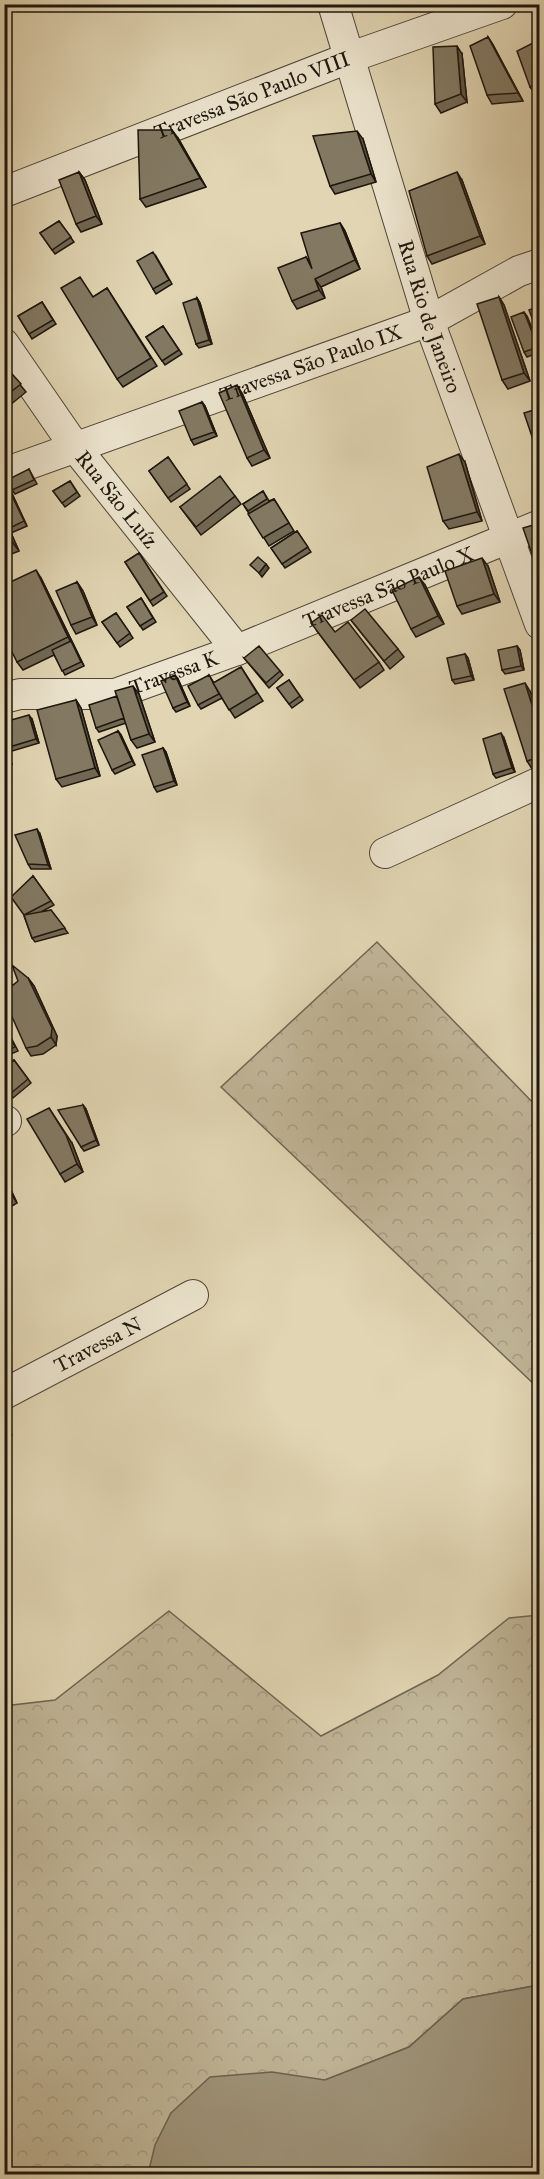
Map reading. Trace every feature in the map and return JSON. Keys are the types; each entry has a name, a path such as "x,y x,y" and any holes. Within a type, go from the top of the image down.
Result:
{"street":[{"name":"Rua Rio de Janeiro","path":"333,4 351,57 429,321 540,624"},
{"name":"Travessa São Paulo VIII","path":"4,192 351,57 502,4"},
{"name":"Travessa São Paulo IX","path":"4,474 429,321 519,271 540,264"},
{"name":"Rua São Luíz","path":"4,344 75,447 237,650"},
{"name":"Travessa São Paulo X","path":"237,650 507,536 540,525"},
{"name":"Travessa K","path":"4,699 20,694 115,694 237,650"},
{"path":"385,853 540,782"},
{"name":"Travessa N","path":"4,1394 193,1295"}],"green space":[{"path":"377,942 539,1109 539,1389 221,1087"},
{"path":"169,1611 321,1736 438,1675 509,1618 539,1615 539,1985 463,1999 409,2047 325,2080 539,2174 171,2113 147,2174 5,2174 4,1706 55,1700"}],"shaded area":[{"path":"539,1985 539,2174 148,2174 155,2145 171,2113 210,2077 272,2072 325,2080 409,2047 463,1999"}],"building":[{"path":"488,37 518,93 487,95 470,46"},
{"path":"535,42 540,50 540,81 530,87 517,51"},
{"path":"457,46 461,94 435,104 433,47"},
{"path":"138,130 172,130 200,178 140,199"},
{"path":"357,131 371,174 330,186 313,136"},
{"path":"79,172 96,216 76,224 59,180"},
{"path":"457,172 480,236 427,256 409,191"},
{"path":"540,191 540,206 535,192"},
{"path":"59,221 71,237 52,250 40,233"},
{"path":"340,223 355,260 315,279 319,290 292,301 278,268 306,257 312,269 301,233"},
{"path":"153,252 169,280 153,289 137,261"},
{"path":"80,277 93,297 107,288 151,358 117,379 61,288"},
{"path":"499,297 524,373 502,380 477,304"},
{"path":"197,298 209,340 196,344 183,303"},
{"path":"42,302 53,320 29,334 18,316"},
{"path":"540,306 540,339 529,310"},
{"path":"524,312 538,347 524,352 511,317"},
{"path":"163,326 179,350 162,361 146,337"},
{"path":"4,365 21,384 4,397"},
{"path":"237,385 264,450 247,458 219,393"},
{"path":"202,402 214,432 191,440 179,411"},
{"path":"540,408 540,460 524,413"},
{"path":"459,454 477,512 443,521 427,467"},
{"path":"168,457 187,484 168,498 149,471"},
{"path":"29,469 34,480 12,490 7,480"},
{"path":"220,476 235,496 196,527 180,507"},
{"path":"4,481 24,521 8,529 4,522"},
{"path":"70,481 77,492 62,503 53,491"},
{"path":"263,491 267,499 248,511 243,504"},
{"path":"274,499 289,523 263,538 248,514"},
{"path":"540,523 540,577 523,528"},
{"path":"4,524 13,543 4,547"},
{"path":"297,531 308,547 282,564 271,548"},
{"path":"139,553 164,592 150,601 125,562"},
{"path":"258,557 266,564 259,573 250,565"},
{"path":"482,558 494,594 457,606 445,571"},
{"path":"36,570 68,637 17,662 4,636 4,585"},
{"path":"419,577 438,616 411,629 392,590"},
{"path":"77,582 92,617 71,625 56,591"},
{"path":"141,598 153,618 140,626 127,607"},
{"path":"365,609 398,649 384,661 351,620"},
{"path":"116,613 130,633 117,643 102,622"},
{"path":"322,615 335,632 348,622 379,662 354,680 311,623"},
{"path":"71,641 81,662 62,671 52,650"},
{"path":"259,646 280,671 266,683 244,658"},
{"path":"517,646 521,666 502,670 498,650"},
{"path":"465,654 471,676 452,680 447,658"},
{"path":"241,667 257,693 229,710 213,683"},
{"path":"175,675 187,702 173,708 161,681"},
{"path":"209,675 219,694 198,705 188,686"},
{"path":"289,680 300,696 289,704 277,688"},
{"path":"525,683 540,730 540,757 527,761 504,689"},
{"path":"133,686 149,734 131,740 115,691"},
{"path":"117,696 124,718 96,728 89,705"},
{"path":"76,700 95,768 56,779 37,710"},
{"path":"29,715 36,739 6,748 4,722"},
{"path":"118,731 132,761 112,770 98,740"},
{"path":"501,733 512,768 493,774 483,739"},
{"path":"163,748 174,781 154,787 142,755"},
{"path":"37,829 48,865 28,864 15,835"},
{"path":"33,876 51,901 24,915 11,897"},
{"path":"51,910 65,928 32,938 24,915"},
{"path":"12,965 28,978 52,1028 51,1037 37,1046 26,1048 4,999 4,982 13,985 18,981"},
{"path":"4,1025 15,1047 4,1052"},
{"path":"14,1060 28,1079 10,1094 4,1085 4,1065"},
{"path":"83,1105 96,1140 81,1147 58,1110"},
{"path":"49,1108 66,1135 77,1164 60,1174 27,1119"},
{"path":"4,1179 12,1195 4,1199"},
{"path":"4,1423 9,1430 4,1433"}]}
